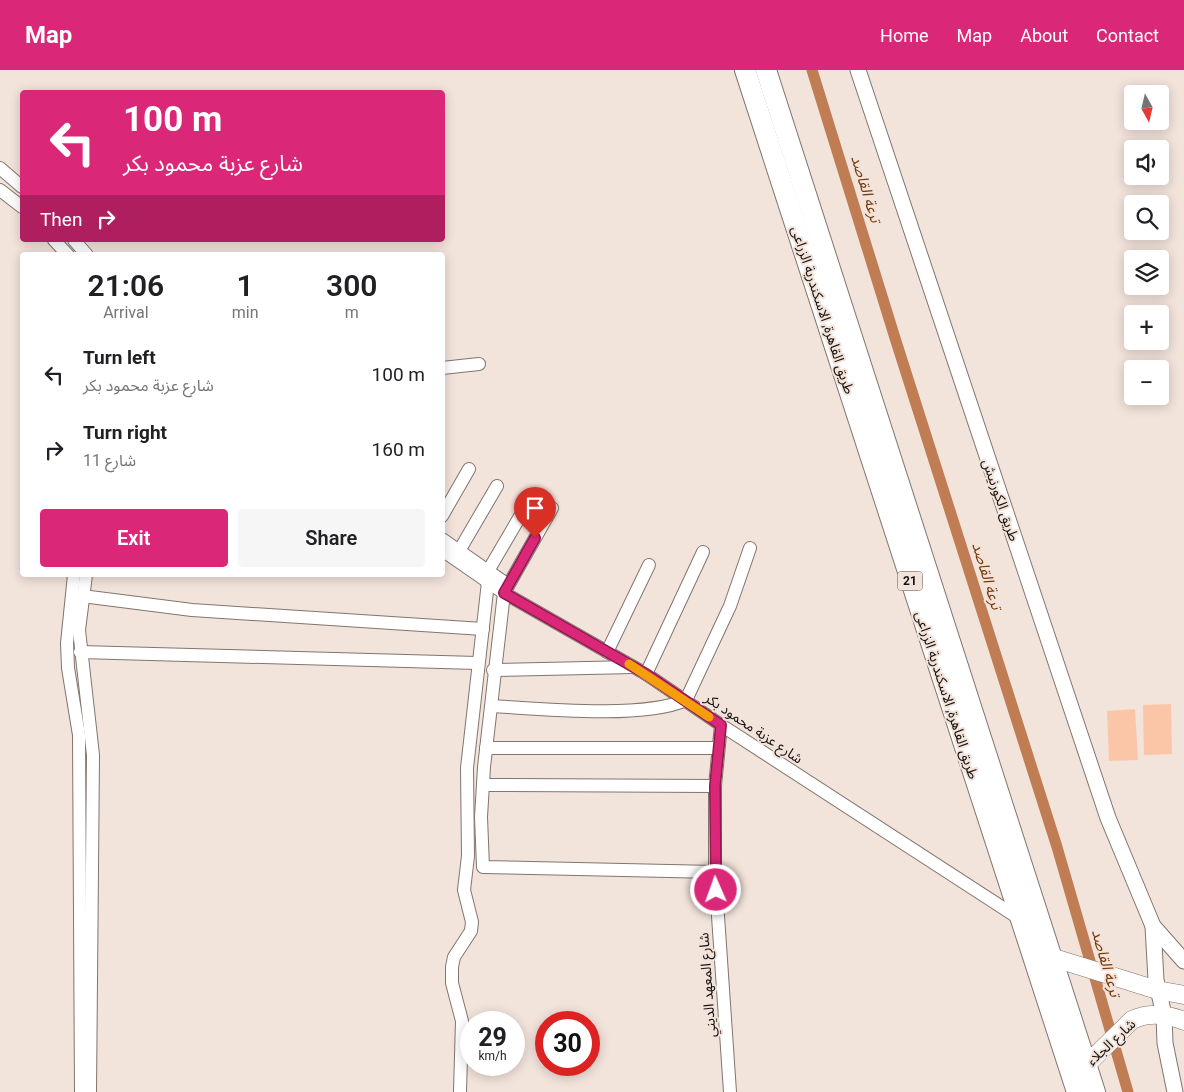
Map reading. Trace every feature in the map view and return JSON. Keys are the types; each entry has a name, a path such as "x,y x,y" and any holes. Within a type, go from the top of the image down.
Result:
{"highway":[{"name":"طريق القاهرة, الاسكندرية الزراعى","path":"745,70 765,100 801,176 1059,959 1083,1073"},
{"name":"طريق القاهرة, الاسكندرية الزراعى","path":"766,70 765,100 781,182 1020,919 1083,1073 1095,1092"},
{"path":"781,182 801,176"}],"main road":[{"path":"1059,959 1157,990 1184,995"},
{"name":"شارع الجلاء","path":"1083,1073 1132,1020 1144,1016 1164,1015 1184,1021"}],"street":[{"name":"طريق الكورنيش","path":"858,70 1095,781 1122,854 1153,926 1184,961"},
{"path":"0,168 20,185"},
{"path":"0,190 20,205"},
{"path":"56,242 65,252"},
{"path":"76,242 85,252"},
{"path":"445,368 480,364"},
{"path":"445,511 469,470"},
{"path":"459,551 496,486"},
{"path":"460,1092 462,1021 452,983 452,967 454,957 469,937 472,922 464,890 468,856 467,768 476,702 477,663 483,630 488,577 532,496"},
{"path":"552,508 506,589 493,670 492,706 482,785 482,864 486,869 715,872"},
{"name":"شارع عزبة محمود بكر","path":"445,541 488,577"},
{"path":"492,706 624,709 663,707 686,700 730,606 750,548"},
{"name":"شارع عزبة محمود بكر","path":"445,552 646,674 721,725 1020,919"},
{"path":"646,674 703,552"},
{"path":"607,652 650,565"},
{"path":"74,577 67,643 68,668 79,735 81,1092"},
{"path":"86,577 79,630 92,755 90,1092"},
{"path":"82,596 192,610 483,630"},
{"path":"80,652 477,663"},
{"path":"493,670 633,666"},
{"name":"شارع المعهد الديني","path":"721,725 717,748 715,786 715,872 730,1092"},
{"path":"486,748 717,748"},
{"path":"482,785 715,786"},
{"name":"طريق الكورنيش","path":"1153,926 1157,990 1164,1015 1165,1043 1175,1092"}],"shaded area":[{"path":"1171,704 1172,754 1144,755 1143,705"},
{"path":"1135,709 1138,760 1109,761 1107,711"}],"waterway":[{"name":"ترعة القاصد","path":"812,70 1057,847 1128,1092"}],"slow traffic":[{"path":"629,664 709,717"}],"route":[{"path":"535,538 504,593 646,674 721,725 717,748 715,786 716,890"}]}
